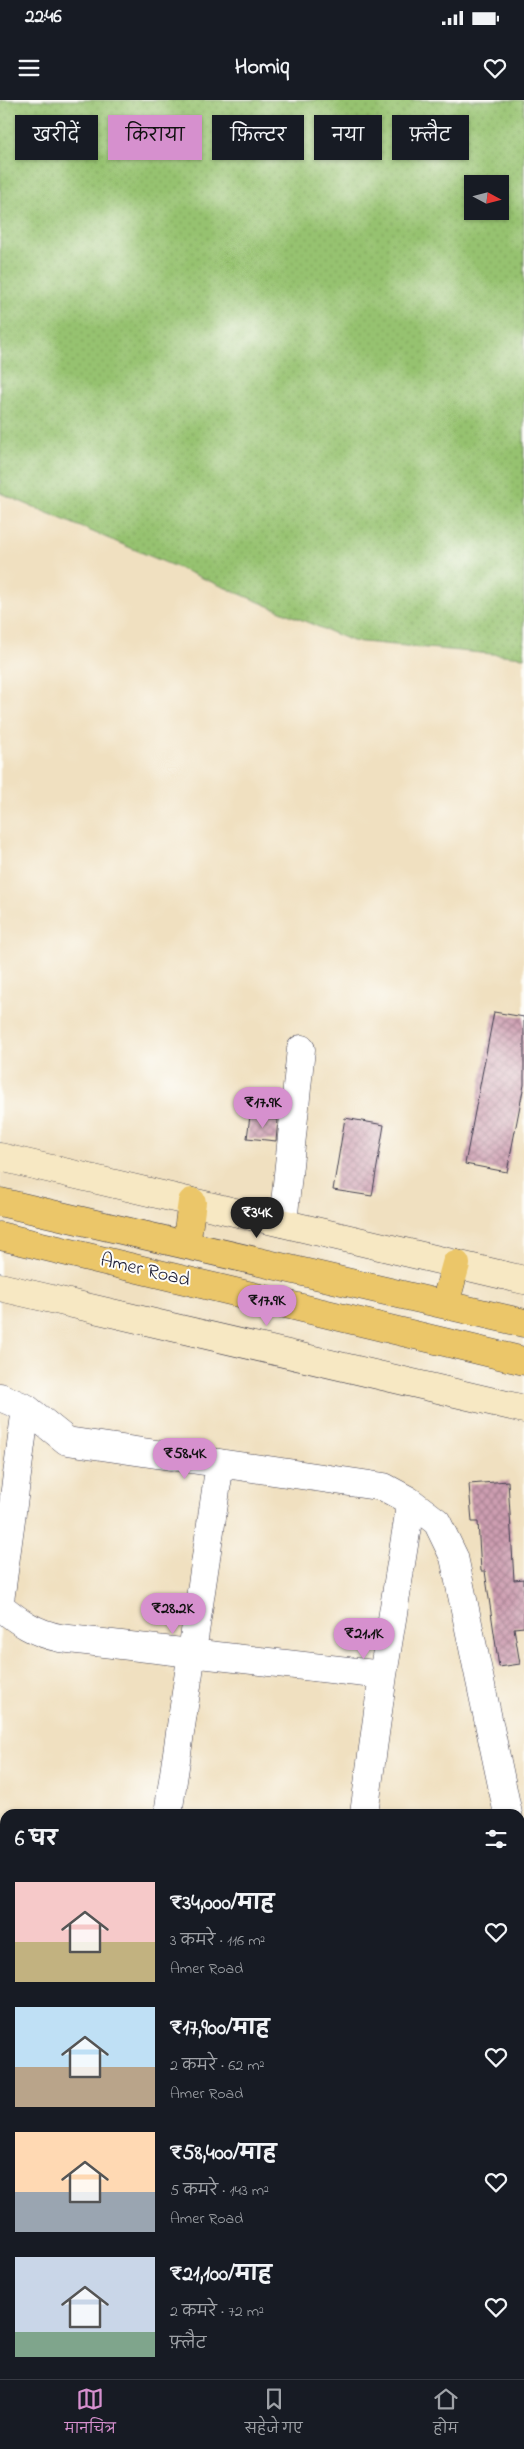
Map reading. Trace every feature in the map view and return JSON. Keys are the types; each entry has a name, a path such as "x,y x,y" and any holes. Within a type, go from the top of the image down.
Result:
{"highway":[{"name":"Amer Road","path":"0,1202 524,1323"},
{"path":"186,1245 192,1202"},
{"name":"Amer Road","path":"0,1236 524,1361"},
{"path":"445,1304 456,1264"}],"street":[{"path":"283,1223 301,1049"},
{"path":"0,1157 524,1280"},
{"path":"0,1287 524,1409"},
{"path":"0,1397 26,1408 67,1441 384,1487 408,1500 437,1522 454,1557 507,1809"},
{"path":"0,1601 26,1408"},
{"path":"169,1809 220,1463"},
{"path":"365,1809 383,1675 409,1514 408,1500"},
{"path":"0,1606 19,1622 40,1634 383,1675"}],"green space":[{"path":"0,100 524,100 524,657 352,641 0,493"}],"building":[{"path":"494,1012 524,1017 524,1085 507,1172 465,1164"},
{"path":"250,1116 278,1120 276,1141 247,1138"},
{"path":"345,1118 384,1125 372,1196 333,1190"},
{"path":"508,1481 514,1580 524,1579 524,1627 514,1628 520,1664 499,1667 485,1571 481,1571 478,1522 472,1522 469,1484"}]}
